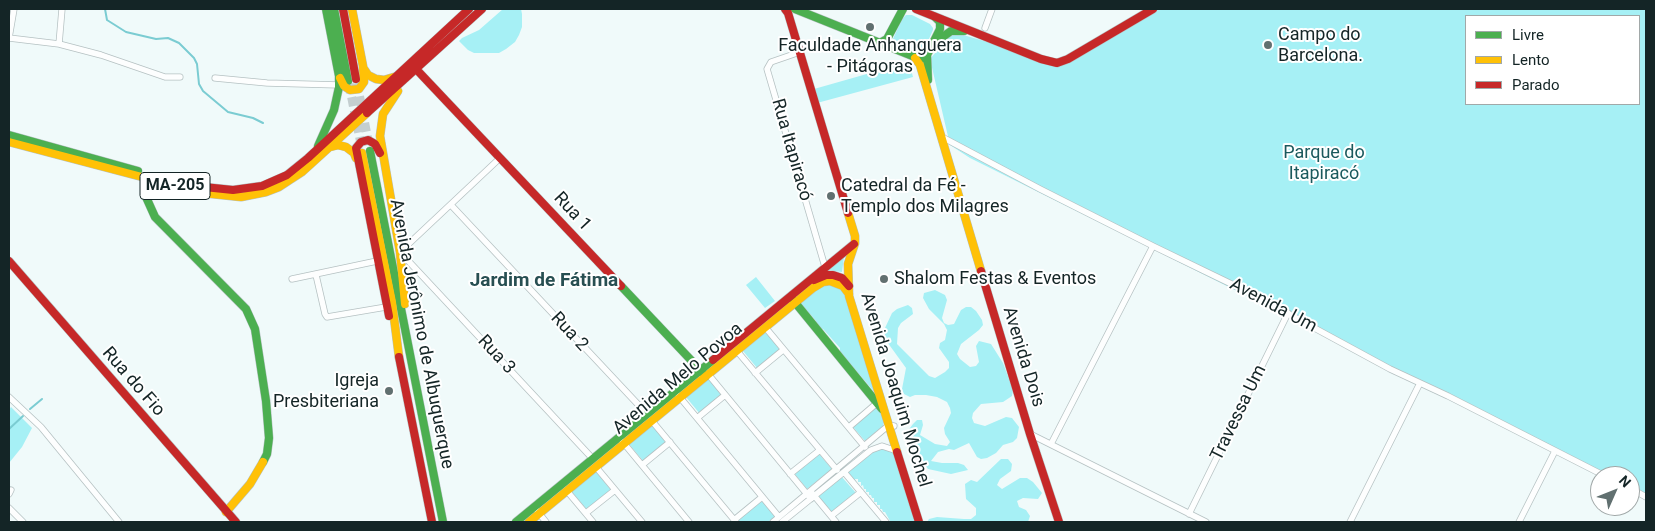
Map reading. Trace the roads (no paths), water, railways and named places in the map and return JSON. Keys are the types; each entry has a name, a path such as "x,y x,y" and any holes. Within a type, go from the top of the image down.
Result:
{"main road":[{"path":"315,151 334,110 339,81 326,9"},
{"path":"334,9 352,80 343,9"},
{"path":"339,81 345,88 350,90 358,90 364,82 363,66 352,9"},
{"path":"315,151 469,9"},
{"path":"330,147 482,9"},
{"path":"885,43 903,9"},
{"path":"916,9 1041,59 1057,63 1068,59 1153,9"},
{"path":"790,10 885,43 915,58 922,59 927,55 941,27 940,22 935,17"},
{"name":"Avenida Joaquim Mochel","path":"790,10 800,52 855,236 855,243 849,261 848,284"},
{"path":"933,44 941,36 951,31 976,32"},
{"name":"Avenida Dois","path":"927,55 930,100"},
{"name":"Avenida Dois","path":"915,58 920,65 1030,434"},
{"path":"363,66 367,73 376,79 384,80 395,77"},
{"path":"407,339 400,252 380,136 383,114 394,95 416,69"},
{"name":"Rua 1","path":"416,69 705,374"},
{"name":"MA-205","path":"9,135 146,173 204,187 226,190 247,189 274,181 292,171 315,151"},
{"path":"383,162 377,145 368,140 362,141 357,146 376,261 399,357"},
{"name":"MA-205","path":"9,142 146,179 215,195 241,197 280,187 330,147"},
{"path":"330,147 338,145 346,147 354,153 358,161"},
{"name":"Avenida Jerônimo de Albuquerque","path":"432,522 399,357 392,302 366,152 407,339 443,522"},
{"path":"146,179 146,197 152,213 246,309 255,329 266,401 269,438 267,454 260,469 226,512"},
{"name":"Avenida Melo Povoa","path":"705,374 797,291 855,243"},
{"name":"Rua do Fio","path":"9,261 234,521"},
{"name":"Avenida Melo Povoa","path":"797,291 815,279 831,274 840,277 848,284"},
{"name":"Avenida Melo Povoa","path":"529,522 537,511 593,459 622,440 677,394 736,351 813,288 828,281 841,285 852,297"},
{"path":"848,284 852,297"},
{"path":"797,291 794,303 877,402 890,423"},
{"name":"Avenida Joaquim Mochel","path":"852,297 890,423 923,522"},
{"name":"Avenida Joaquim Mochel","path":"890,423 919,522"},
{"path":"1030,434 1059,522"},
{"name":"Avenida Melo Povoa","path":"516,522 537,511 567,491 596,467 622,440"}],"street":[{"path":"14,9 9,38 59,44 101,55 165,77 180,77"},
{"path":"59,44 62,9"},
{"path":"984,28 992,9"},
{"name":"Rua Itapiracó","path":"800,52 771,62 768,69 825,267"},
{"path":"215,78 267,83 339,81"},
{"name":"Avenida Um","path":"942,137 1040,189 1248,292 1390,369 1448,396 1590,468"},
{"path":"400,252 500,158"},
{"name":"Rua 2","path":"451,205 649,418 735,521"},
{"path":"1052,444 1153,246"},
{"name":"Rua 3","path":"400,252 593,459"},
{"path":"292,279 376,261"},
{"path":"316,275 327,317 386,307"},
{"name":"Travessa Um","path":"1189,514 1288,313"},
{"path":"765,327 865,447"},
{"path":"755,373 783,350"},
{"path":"736,351 837,470"},
{"path":"705,374 725,395 790,474 836,522"},
{"path":"1350,522 1420,383"},
{"path":"677,394 762,497 784,520"},
{"path":"697,418 725,395"},
{"path":"9,396 41,427 119,522"},
{"path":"848,428 877,402"},
{"path":"773,522 784,520 890,423"},
{"name":"Avenida Dois","path":"1030,434 1206,522"},
{"path":"622,440 689,522"},
{"path":"642,465 670,442"},
{"path":"811,495 871,450 878,447 888,447 897,450"},
{"path":"790,474 820,450"},
{"path":"1519,522 1555,451"},
{"path":"596,467 642,522"},
{"path":"844,472 886,522"},
{"path":"586,513 615,490"},
{"path":"567,491 594,522"},
{"path":"831,516 861,492"},
{"path":"735,521 762,497"},
{"path":"9,508 23,522"},
{"path":"537,511 546,522"}],"waterway":[{"path":"105,9 107,20 126,32 156,39 168,38 179,43 194,58 197,64 199,84 203,91 228,112 253,118 263,123"},
{"path":"30,409 42,399"},
{"path":"9,429 23,416"}],"tunnel":[{"path":"357,83 370,151"},
{"path":"349,84 362,149"}],"place":[{"name":"Faculdade Anhanguera - Pitágoras","path":"870,27"},
{"name":"Campo do Barcelona.","path":"1268,45"},
{"name":"Catedral da Fé - Templo dos Milagres","path":"831,196"},
{"name":"Shalom Festas & Eventos","path":"884,279"},
{"name":"Igreja Presbiteriana","path":"389,391"}],"district":[{"name":"Jardim de Fátima","path":"544,281"}],"park label":[{"name":"Parque do Itapiracó","path":"1324,163"}]}
